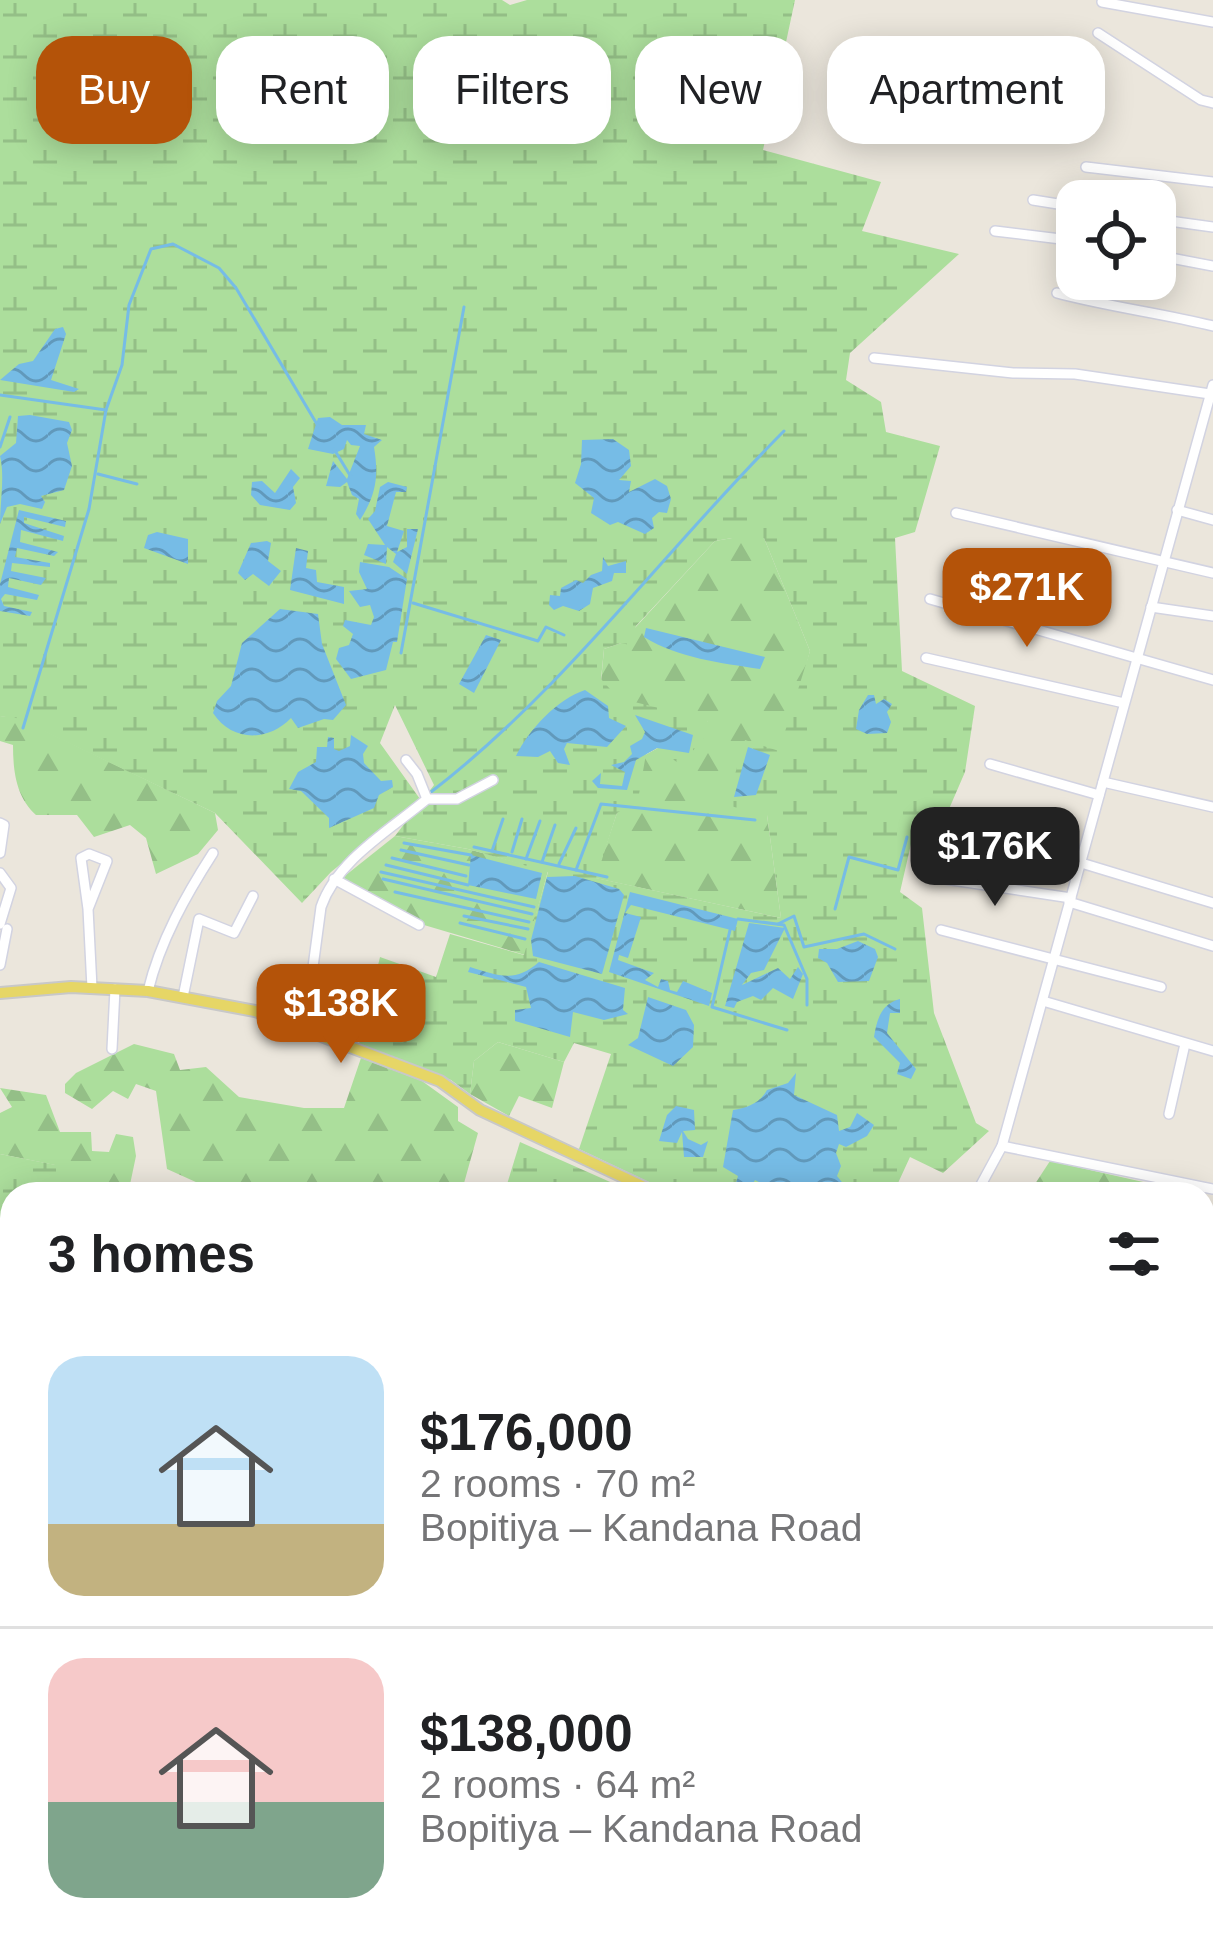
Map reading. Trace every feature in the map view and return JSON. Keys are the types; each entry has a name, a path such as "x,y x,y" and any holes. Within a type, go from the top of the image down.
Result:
{"main road":[{"path":"0,994 35,988 148,991 256,1011 440,1081 480,1110 633,1182"}],"street":[{"path":"1102,2 1213,22"},
{"path":"1098,33 1213,103"},
{"path":"1086,167 1213,182"},
{"path":"1033,200 1056,204"},
{"path":"1176,222 1213,227"},
{"path":"995,231 1056,239"},
{"path":"1176,259 1213,266"},
{"path":"1082,300 1213,326"},
{"path":"874,358 1212,390 1002,1146 982,1182"},
{"path":"1196,446 1213,450"},
{"path":"1178,510 1213,520"},
{"path":"956,512 1213,573"},
{"path":"930,599 1213,680"},
{"path":"1151,607 1213,616"},
{"path":"926,658 1124,704"},
{"path":"406,760 427,799"},
{"path":"990,764 1099,795"},
{"path":"304,1027 321,907 334,879 427,799 457,799 493,781"},
{"path":"1103,782 1213,807"},
{"path":"0,823 4,826 0,853"},
{"path":"148,991 154,963 184,898 213,853"},
{"path":"88,909 107,861 89,854 81,858 92,988"},
{"path":"1078,862 1213,903"},
{"path":"0,872 11,889 0,965"},
{"path":"925,876 1070,900 1213,946"},
{"path":"334,879 419,925"},
{"path":"183,997 199,919 231,934 253,896"},
{"path":"941,930 1162,987"},
{"path":"112,1049 115,989"},
{"path":"1043,1001 1213,1051"},
{"path":"1169,1114 1185,1044"},
{"path":"1002,1146 1179,1182"}],"green space":[{"path":"0,0 502,0 510,5 527,0 795,0 787,36 635,36 635,144 764,144 763,150 881,182 862,231 959,254 850,353 846,380 881,402 886,432 940,446 915,532 895,538 902,671 975,706 965,772 936,839 911,844 900,892 922,908 934,1013 976,1123 989,1131 943,1173 910,1157 899,1182 649,1182 579,1149 611,1054 574,1043 564,1062 498,1042 474,1061 470,1094 451,1080 359,1044 380,957 436,977 450,934 524,955 548,872 468,849 395,836 434,785 395,705 380,743 420,799 331,872 302,903 215,813 12,716 0,717","holes":["764,538 810,651 779,751 745,740 726,805 767,815 781,918 596,878 617,813 638,800 646,754 657,748 681,765 705,736 708,720 618,698 601,679 604,649 630,645 636,626 715,541"]},
{"path":"764,538 810,651 767,815 781,918 595,878 617,813 645,755 708,721 618,699 601,682 604,649 621,643 715,541"},
{"path":"12,715 215,813 218,830 198,854 156,874 146,838 130,825 94,837 77,815 36,815 17,783 13,745 0,741 0,717"},
{"path":"395,836 468,849 548,871 525,955 424,925 341,879"},
{"path":"498,1042 564,1062 552,1108 519,1096 509,1116 470,1094 474,1061"},
{"path":"134,1044 174,1054 180,1070 206,1067 239,1097 304,1108 344,1108 361,1058 422,1081 458,1107 458,1121 478,1133 464,1182 196,1182 167,1169 156,1091 136,1084 128,1099 113,1091 92,1109 65,1093 65,1084 76,1073"},
{"path":"0,1088 46,1095 60,1132 91,1132 92,1151 109,1152 116,1134 133,1137 136,1156 131,1182 56,1182 55,1165 0,1154 0,1113 12,1107"},
{"path":"520,1142 610,1182 508,1182"},
{"path":"0,1154 56,1165 56,1182 0,1182"},
{"path":"1050,1161 1143,1182 1036,1182"}],"water":[{"path":"63,327 66,334 51,380 79,389 0,380 19,364 33,361 55,329"},
{"path":"18,416 69,422 72,466 64,490 41,496 42,509 20,504 7,507 0,524 0,456 16,443"},
{"path":"330,417 342,425 366,425 364,434 382,440 374,447 375,485 360,520 356,514 359,499 347,482 340,487 326,486 333,461 347,479 360,446 347,440 344,449 333,454 308,449 318,418"},
{"path":"613,439 629,450 631,466 619,480 631,481 629,492 655,479 667,486 671,499 667,513 652,518 654,528 645,534 618,522 610,525 591,513 594,498 575,483 582,440"},
{"path":"291,469 300,478 293,487 296,503 290,510 260,505 251,495 252,482 262,481 275,493"},
{"path":"388,482 407,487 406,492 396,492 387,526 404,531 397,552 407,547 407,529 418,529 407,574 393,562 396,554 387,547 386,564 364,555 368,544 385,545 368,519 375,511 380,487"},
{"path":"19,510 66,521 65,527 24,517 24,523 64,536 63,541 21,530 20,542 58,552 54,556 17,548 15,557 50,563 50,567 12,563 11,571 46,578 41,585 9,578 8,587 39,595 37,600 5,594 1,599 4,606 32,612 30,616 0,611 0,584"},
{"path":"157,532 188,539 188,564 144,548 148,535"},
{"path":"251,543 271,543 268,561 281,571 269,586 253,574 245,580 238,573"},
{"path":"296,548 308,551 306,568 316,570 317,582 344,587 344,604 290,590"},
{"path":"603,557 608,566 626,561 626,573 614,573 612,581 593,588 590,604 579,611 563,606 554,610 549,605 550,595 560,596 561,588 576,580 583,583 602,571"},
{"path":"360,562 389,567 407,579 397,642 393,642 386,670 351,679 336,659 339,648 349,645 353,634 343,626 345,620 371,625 374,617 370,605 360,607 349,591 367,589"},
{"path":"280,609 318,614 322,644 346,705 333,720 298,728 291,718 261,735 240,734 213,713 231,686 242,643"},
{"path":"646,628 765,657 760,669 700,659 644,637"},
{"path":"486,635 501,640 474,693 459,684"},
{"path":"585,690 608,706 609,718 626,726 607,747 567,743 564,749 570,765 558,763 550,751 538,757 516,756 545,716"},
{"path":"868,695 874,695 876,704 884,699 892,704 887,733 856,729"},
{"path":"635,715 693,735 689,753 657,748 636,760 627,790 598,788 592,781 601,773 600,784 622,786 625,772 611,765 624,762 632,754 630,746 642,739 645,732"},
{"path":"351,735 368,746 364,763 381,781 392,780 393,787 379,795 374,808 329,828 329,818 301,791 289,789 298,772 316,762 317,747 327,747 328,737 334,738 334,749 339,751 350,746"},
{"path":"748,747 770,755 756,795 734,797"},
{"path":"471,855 542,873 536,899 468,885"},
{"path":"575,876 619,889 624,895 602,974 533,956 531,940 547,877"},
{"path":"630,892 738,919 735,931 631,905 625,913 641,917 628,958 619,955 618,960 654,973 645,980 658,987 661,979 677,992 683,981 712,993 709,1006 609,972"},
{"path":"749,923 785,928 764,970 751,973 742,985 778,968 790,979 798,967 803,974 793,999 773,988 761,1000 753,996 734,1008 725,1006"},
{"path":"858,941 875,949 878,957 869,981 838,982 827,963 818,958 819,949 837,949"},
{"path":"539,962 625,988 623,1010 628,1014 604,1020 573,1012 570,1037 515,1021 515,1010 531,1008 526,987 468,972 470,967 514,975"},
{"path":"648,997 686,1010 694,1025 693,1047 673,1066 628,1045 638,1038"},
{"path":"900,999 900,1013 890,1013 887,1033 916,1069 911,1079 897,1074 900,1063 874,1037 881,1013"},
{"path":"796,1073 794,1095 837,1115 839,1131 850,1127 857,1113 874,1125 867,1136 846,1147 839,1144 837,1176 842,1182 736,1182 738,1176 723,1167 733,1110 788,1083"},
{"path":"676,1106 694,1110 695,1130 683,1131 701,1145 708,1141 703,1157 684,1157 682,1132 677,1143 659,1141 667,1115"}],"waterway":[{"path":"106,410 122,365 129,305 151,249 173,244 219,268 236,288 318,426"},
{"path":"401,653 464,307"},
{"path":"0,395 106,410 89,509 23,728"},
{"path":"0,447 10,417"},
{"path":"431,792 526,709 784,431"},
{"path":"334,449 351,477"},
{"path":"98,474 137,484"},
{"path":"413,603 538,641 546,627 564,635"},
{"path":"576,870 601,804 755,820"},
{"path":"492,851 503,819"},
{"path":"512,852 522,819"},
{"path":"526,859 540,821"},
{"path":"542,862 555,825"},
{"path":"559,864 576,828"},
{"path":"835,909 849,857 898,870 907,837"},
{"path":"404,843 471,855"},
{"path":"474,847 607,877"},
{"path":"401,850 469,865"},
{"path":"392,858 466,876"},
{"path":"386,865 468,885"},
{"path":"381,872 534,907"},
{"path":"383,879 532,914"},
{"path":"395,892 529,922"},
{"path":"464,916 528,929"},
{"path":"778,924 794,916 804,947 864,934 895,949"},
{"path":"738,919 784,925 807,979 807,1005"},
{"path":"460,923 525,939"},
{"path":"730,930 712,1007 787,1030"}]}
